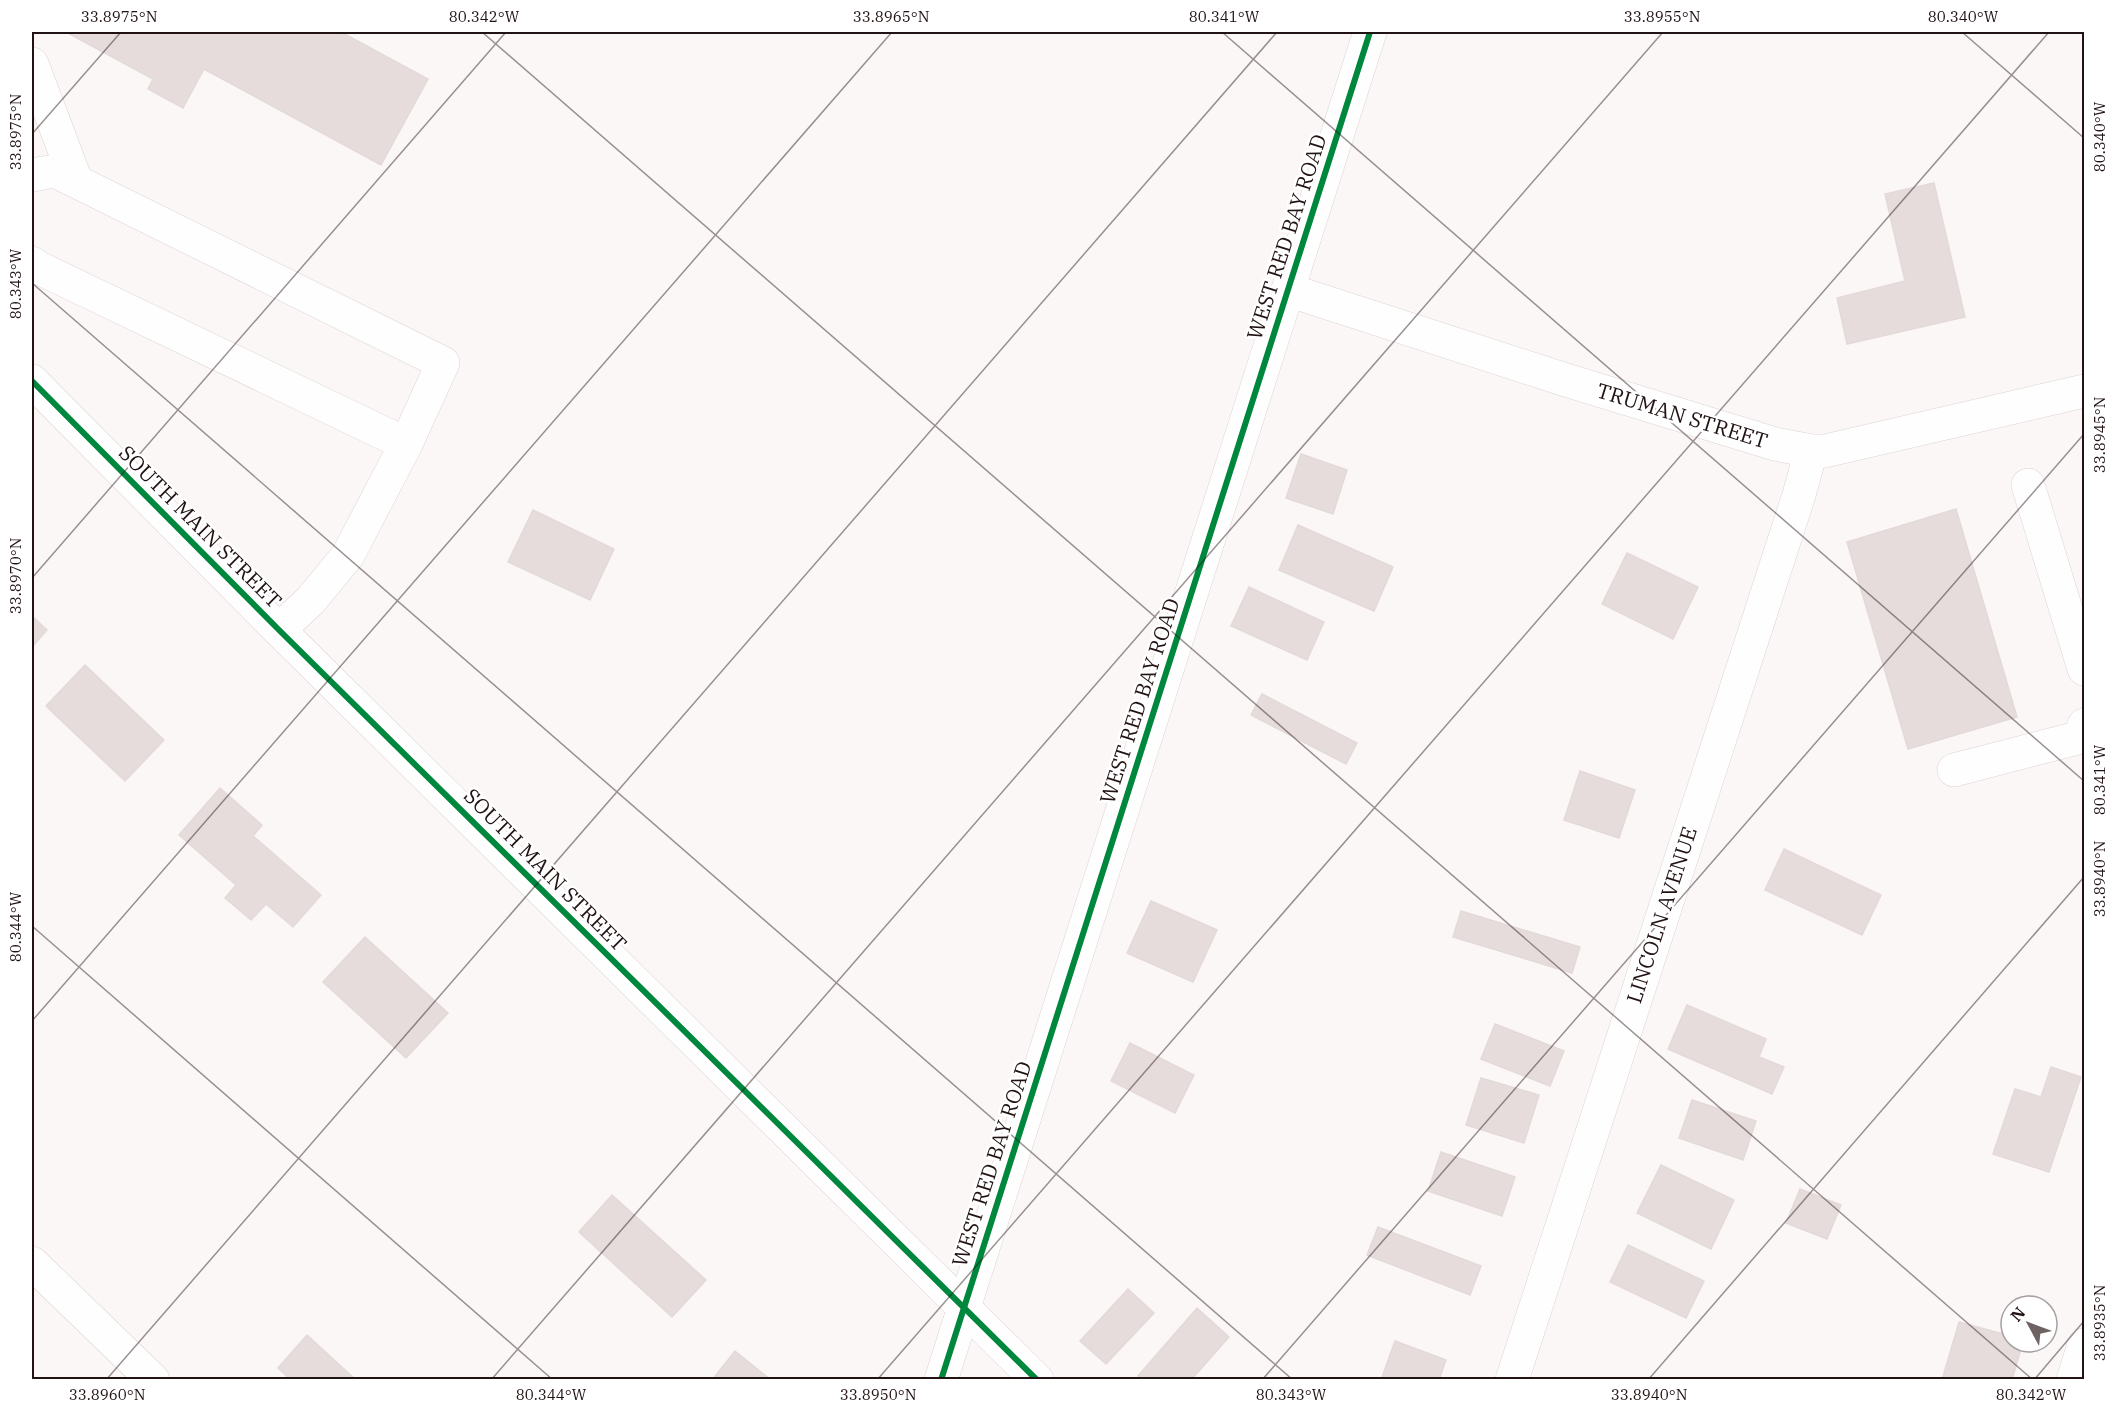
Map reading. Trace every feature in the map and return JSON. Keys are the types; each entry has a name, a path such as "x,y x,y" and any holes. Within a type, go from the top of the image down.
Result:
{"street":[{"name":"WEST RED BAY ROAD","path":"941,1380 1370,32"},
{"path":"32,64 76,181"},
{"path":"32,176 55,171 443,363 406,444 348,555 311,600 279,630"},
{"path":"32,263 406,444"},
{"name":"TRUMAN STREET","path":"1288,290 1577,384 1775,444 1811,451 1825,451 2085,391"},
{"name":"SOUTH MAIN STREET","path":"32,381 279,630 1037,1380"},
{"name":"LINCOLN AVENUE","path":"1512,1380 1799,495 1811,451"},
{"path":"2028,485 2085,669"},
{"path":"1954,770 2081,737 2085,725"},
{"path":"32,1263 153,1380"},
{"path":"2073,1380 2085,1345"}],"building":[{"path":"66,32 341,32 428,79 381,165 204,69 183,108 148,89 153,79"},
{"path":"1934,183 1965,317 1847,344 1837,298 1905,281 1885,194"},
{"path":"1301,454 1347,470 1333,514 1286,498"},
{"path":"1956,509 2017,717 1908,749 1847,542"},
{"path":"533,510 614,549 590,600 508,562"},
{"path":"1298,525 1393,567 1374,611 1279,570"},
{"path":"1627,553 1698,587 1673,639 1602,604"},
{"path":"1249,587 1324,622 1307,660 1231,626"},
{"path":"32,616 47,630 32,647"},
{"path":"85,665 164,740 125,781 46,706"},
{"path":"1262,694 1357,743 1346,764 1251,715"},
{"path":"1580,771 1635,790 1619,838 1564,820"},
{"path":"220,788 262,825 253,836 321,895 293,927 266,904 251,920 225,898 236,885 179,835"},
{"path":"1784,849 1881,895 1862,935 1765,890"},
{"path":"1151,901 1217,930 1193,982 1127,953"},
{"path":"1461,911 1580,947 1572,973 1453,937"},
{"path":"365,937 448,1013 406,1058 323,982"},
{"path":"1687,1005 1766,1039 1759,1057 1784,1067 1772,1094 1668,1049"},
{"path":"1495,1024 1564,1051 1550,1086 1481,1059"},
{"path":"1130,1043 1194,1075 1175,1113 1111,1081"},
{"path":"2051,1067 2081,1077 2049,1172 1993,1154 2015,1089 2041,1097"},
{"path":"1481,1078 1539,1095 1524,1143 1466,1125"},
{"path":"1692,1100 1756,1121 1743,1160 1679,1138"},
{"path":"1441,1152 1515,1177 1502,1216 1428,1191"},
{"path":"1661,1165 1734,1200 1711,1249 1637,1213"},
{"path":"1800,1189 1841,1205 1827,1239 1786,1223"},
{"path":"612,1195 706,1280 672,1317 579,1232"},
{"path":"1378,1227 1481,1266 1470,1295 1367,1255"},
{"path":"1628,1245 1704,1281 1686,1318 1610,1282"},
{"path":"1128,1289 1154,1313 1106,1364 1080,1341"},
{"path":"1197,1308 1229,1337 1191,1380 1142,1380 1138,1376"},
{"path":"1959,1322 1999,1333 1999,1354 2020,1354 2012,1380 1942,1380"},
{"path":"307,1335 356,1380 291,1380 278,1368"},
{"path":"1395,1341 1446,1360 1439,1380 1381,1380"},
{"path":"735,1351 771,1380 712,1380"}],"cycle path":[{"path":"941,1380 1370,32"},
{"path":"32,381 279,630 1037,1380"}]}
